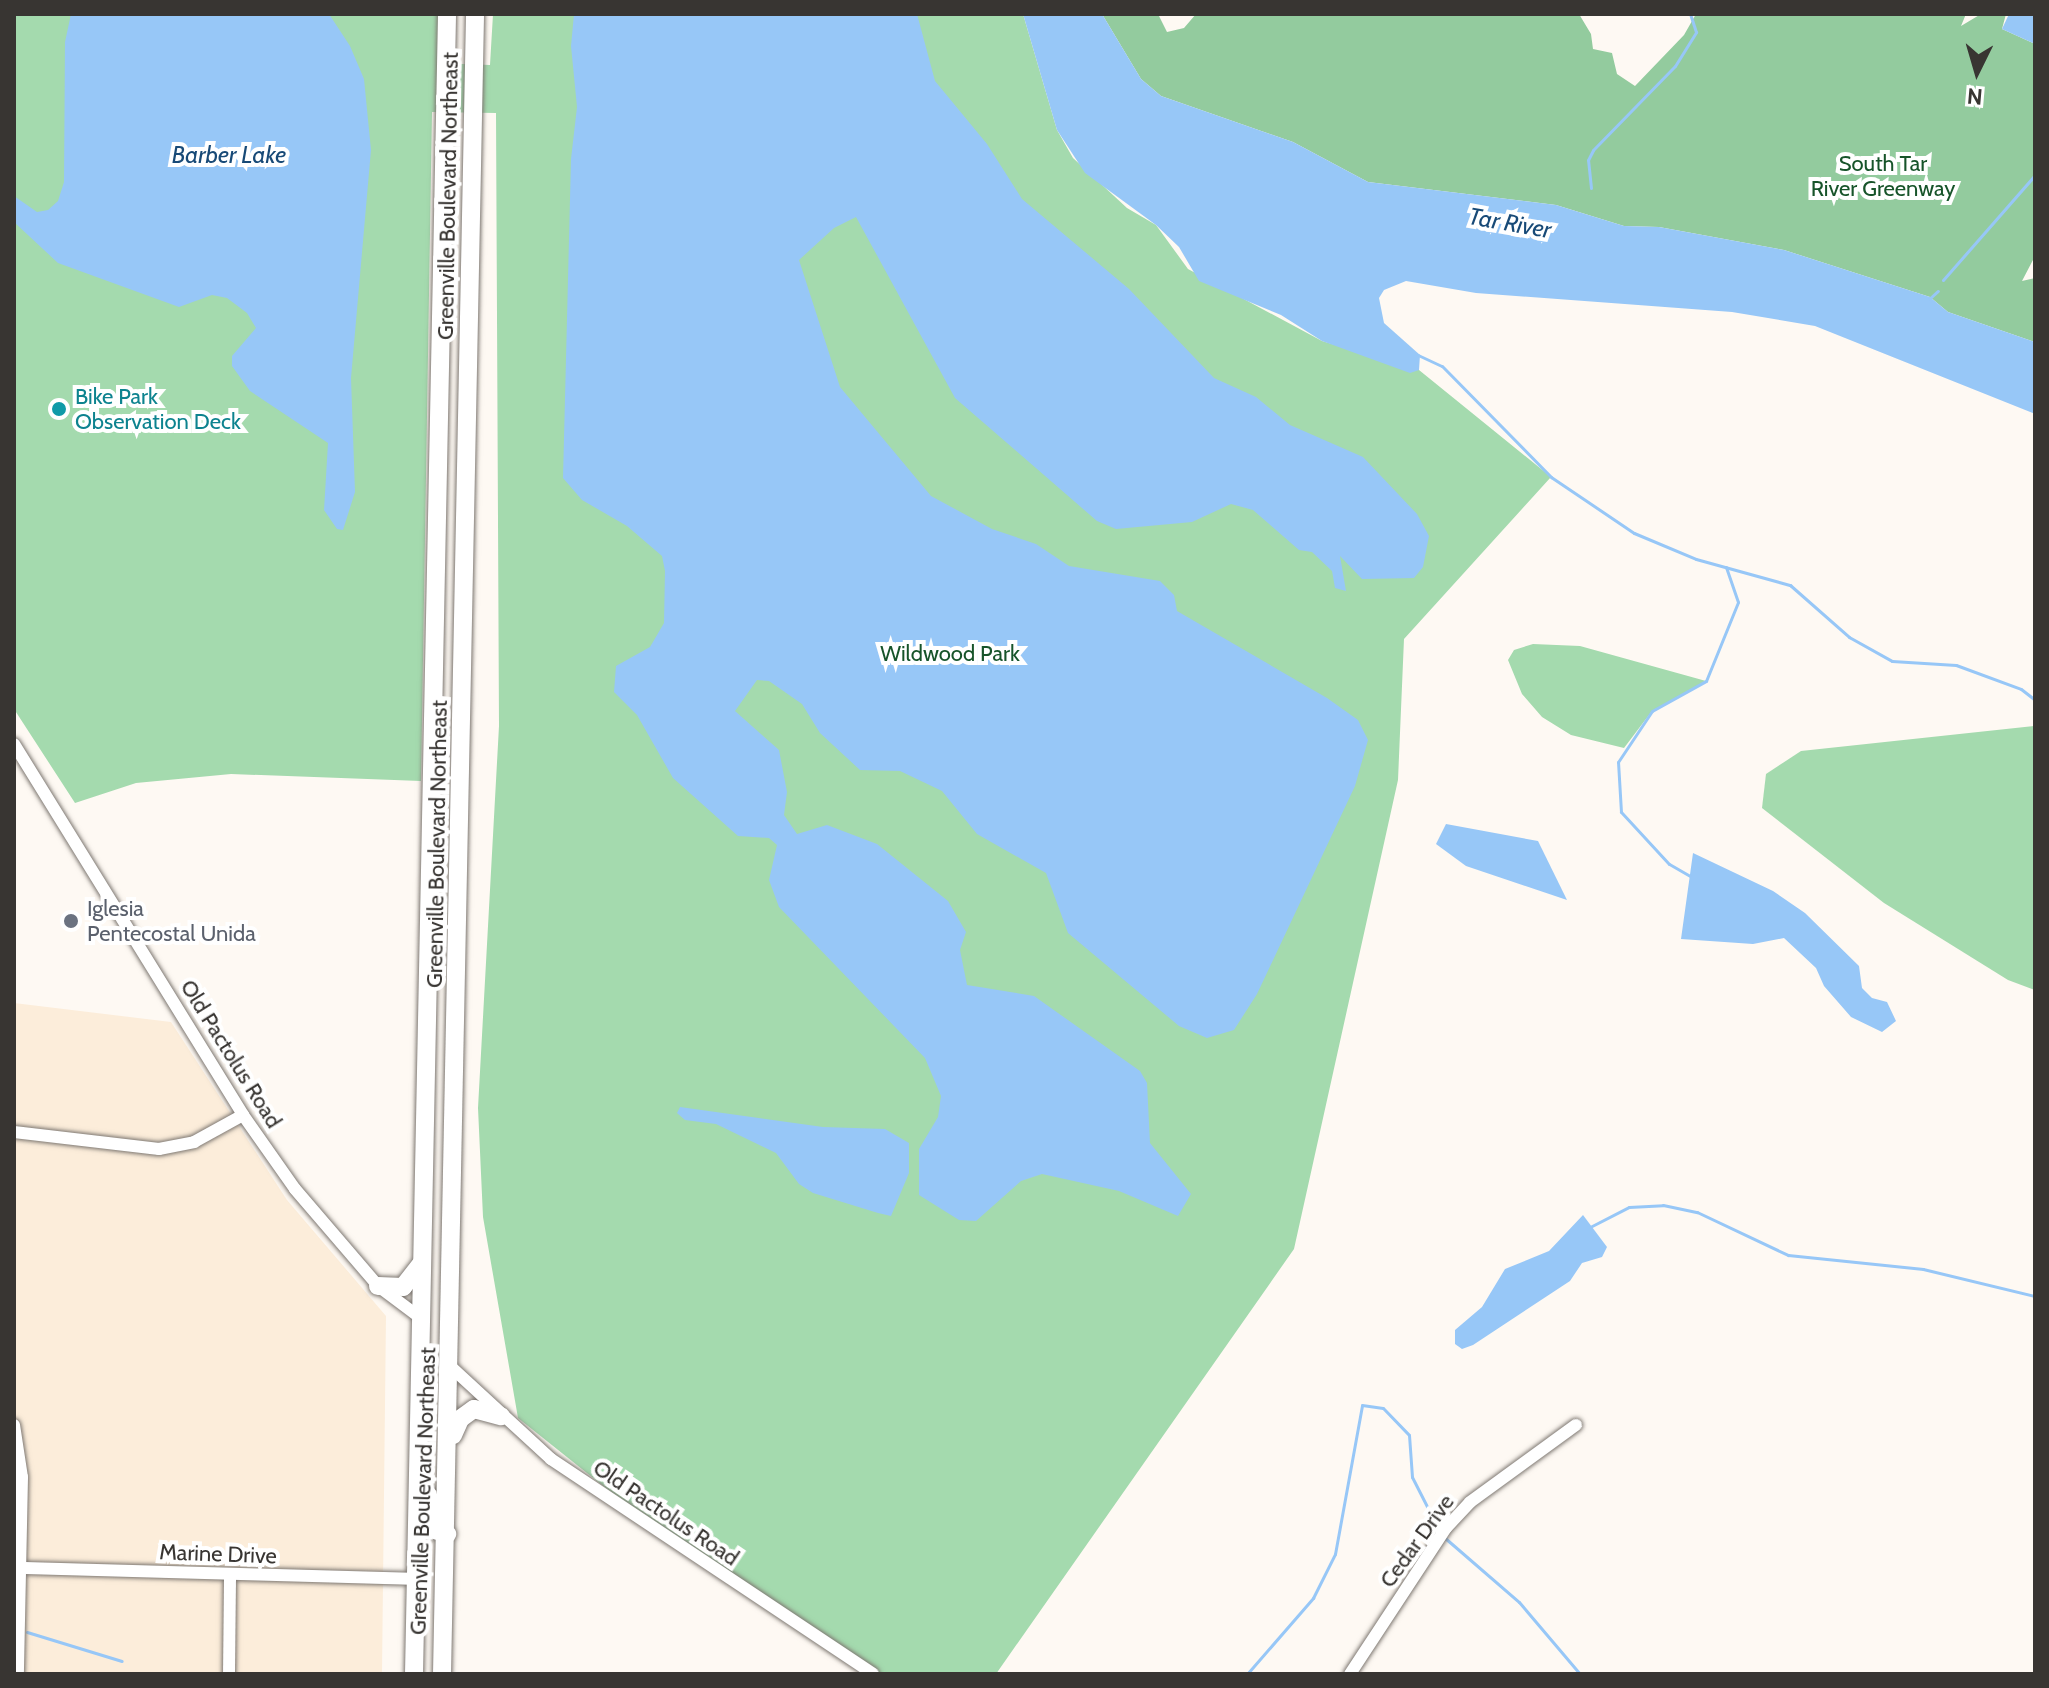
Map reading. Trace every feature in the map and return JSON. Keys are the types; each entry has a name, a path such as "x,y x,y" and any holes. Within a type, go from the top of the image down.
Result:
{"highway":[{"name":"Greenville Boulevard Northeast","path":"414,1674 447,14"},
{"name":"Greenville Boulevard Northeast","path":"442,1674 450,1446 475,14"},
{"path":"425,1163 443,1168 446,1180 444,1294 452,1327"},
{"path":"378,1286 410,1283 423,1261"},
{"path":"421,1366 431,1396 428,1516 431,1529 447,1534"},
{"path":"450,1446 466,1413 480,1409 501,1416"}],"street":[{"name":"Old Pactolus Road","path":"14,744 243,1115 295,1189 378,1286 422,1319"},
{"path":"14,1132 159,1149 194,1142 243,1115"},
{"name":"Old Pactolus Road","path":"451,1367 501,1416 585,1484 873,1674"},
{"path":"14,1425 22,1477 18,1674"},
{"name":"Cedar Drive","path":"1350,1674 1446,1528 1470,1502 1576,1425"},
{"name":"Marine Drive","path":"22,1568 414,1579"},
{"path":"229,1674 230,1574"}],"shaded area":[{"path":"14,1003 171,1022 287,1200 386,1316 382,1674 14,1674"}],"green space":[{"name":"Wildwood Park","path":"14,14 440,14 437,63 490,65 493,14 1023,14 1057,130 1073,158 1127,208 1156,225 1188,269 1322,341 1419,370 1551,477 1404,639 1398,780 1294,1249 996,1674 873,1674 676,1544 518,1418 483,1217 478,1108 499,726 496,113 432,112 421,781 231,774 136,783 75,803 14,709"},
{"name":"South Tar River Greenway","path":"1102,14 1158,14 1167,32 1184,28 1196,14 1579,14 1591,34 1593,49 1612,53 1617,74 1635,86 1684,35 1696,14 1966,14 1961,26 1981,14 2006,14 2002,29 2035,44 2035,256 2022,281 2035,278 2035,342 1948,312 1930,297 1784,250 1659,227 1624,226 1556,205 1368,182 1293,142 1161,96 1141,79"},
{"path":"1533,644 1580,646 1706,681 1652,711 1624,748 1571,735 1542,717 1522,694 1508,660 1514,650"},
{"path":"2035,726 2035,990 2008,980 1884,903 1762,808 1766,774 1801,751"}],"water":[{"name":"Barber Lake","path":"71,14 329,14 350,46 364,79 371,150 351,378 355,492 343,530 337,529 324,510 328,443 250,391 232,366 232,356 256,328 247,313 227,298 212,295 179,307 58,263 14,222 14,196 37,212 48,210 58,201 64,182 65,42"},
{"path":"574,14 917,14 935,81 987,144 1022,199 1129,289 1214,378 1256,397 1290,425 1363,457 1417,514 1429,536 1423,567 1414,578 1362,579 1340,556 1346,591 1335,588 1332,571 1312,552 1299,550 1253,510 1231,504 1192,522 1116,529 1097,521 955,398 856,217 834,228 799,260 840,387 931,496 992,529 1036,544 1069,566 1160,581 1174,595 1177,611 1327,698 1358,720 1368,740 1355,786 1257,994 1234,1030 1207,1038 1179,1026 1068,933 1046,873 977,834 942,791 900,771 860,770 820,733 802,704 769,681 757,680 735,711 779,750 787,792 784,815 797,834 827,825 877,844 948,901 966,932 960,950 967,985 1034,996 1140,1071 1147,1083 1150,1143 1191,1194 1178,1216 1119,1191 1042,1174 1021,1181 976,1221 959,1220 919,1195 919,1149 938,1117 941,1096 925,1058 779,907 769,880 777,845 769,838 738,836 673,778 637,715 614,692 616,666 650,647 664,623 665,571 662,556 627,526 582,500 563,478 571,159 577,107 571,46"},
{"name":"Tar River","path":"1023,14 1102,14 1141,79 1161,96 1293,142 1368,182 1556,205 1624,226 1659,227 1784,250 1930,297 1948,312 2035,342 2035,414 1815,326 1732,312 1476,293 1406,281 1384,290 1379,298 1384,323 1420,355 1419,370 1410,373 1322,341 1281,315 1199,281 1179,247 1156,225 1085,173 1057,130"},
{"path":"2009,14 2035,14 2035,44 2002,29"},
{"path":"1446,824 1538,841 1567,900 1466,866 1436,844"},
{"path":"1693,853 1773,891 1805,913 1859,966 1862,988 1872,998 1887,1002 1896,1021 1882,1032 1851,1017 1824,986 1816,968 1784,938 1753,944 1681,939"},
{"path":"680,1107 823,1127 885,1129 909,1143 909,1173 891,1216 878,1213 813,1193 799,1184 776,1153 716,1124 685,1120 677,1113"},
{"path":"1583,1215 1607,1247 1602,1257 1582,1263 1570,1281 1473,1345 1462,1349 1455,1344 1455,1330 1482,1307 1505,1269 1549,1251"}],"waterway":[{"path":"1591,188 1588,160 1593,150 1675,66 1696,32 1690,14"},
{"path":"1943,280 2035,175"},
{"path":"1929,299 1938,291"},
{"path":"1418,355 1442,366 1551,477 1634,533 1696,559 1790,585 1849,637 1892,661 1956,665 2021,689 2035,700"},
{"path":"1690,876 1669,864 1621,812 1618,762 1652,711 1706,681 1738,602 1726,567"},
{"path":"1590,1227 1629,1207 1663,1205 1697,1212 1788,1255 1923,1269 2035,1296"},
{"path":"1247,1674 1313,1598 1335,1554 1362,1405 1383,1408 1409,1435 1412,1477 1440,1532"},
{"path":"1445,1538 1519,1602 1580,1674"},
{"path":"27,1632 122,1661"}],"place":[{"name":"Bike Park Observation Deck","path":"59,409"},
{"name":"Iglesia Pentecostal Unida","path":"71,921"}]}
